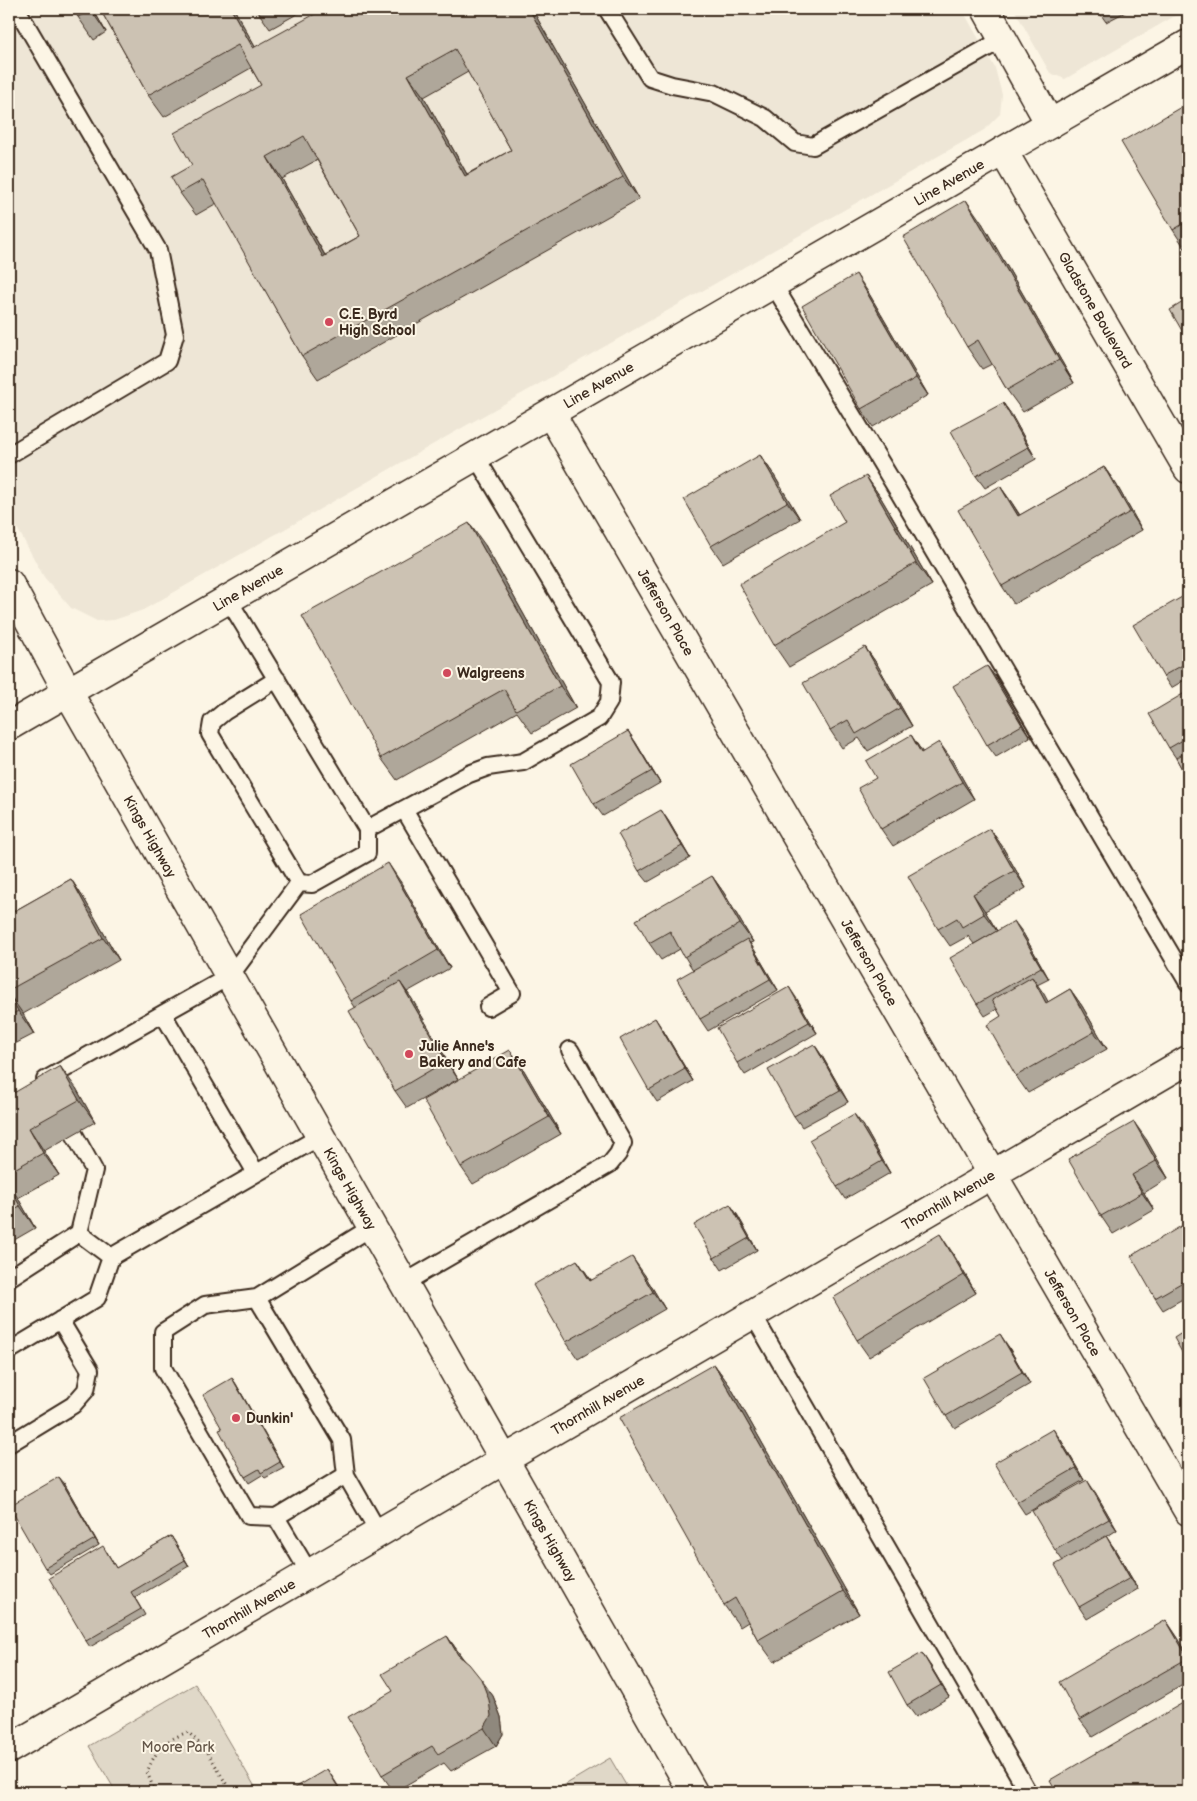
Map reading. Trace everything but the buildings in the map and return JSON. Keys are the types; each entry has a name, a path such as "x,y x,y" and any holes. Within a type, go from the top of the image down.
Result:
{"street":[{"path":"986,9 1050,124"},
{"name":"Line Avenue","path":"9,726 1188,44"},
{"name":"Gladstone Boulevard","path":"1003,151 1188,469"},
{"name":"Jefferson Place","path":"551,414 1188,1511"},
{"name":"Kings Highway","path":"10,588 693,1792"},
{"name":"Thornhill Avenue","path":"9,1749 1188,1060"}],"lane":[{"path":"607,9 650,78 672,85 714,93 765,118 795,143 813,146 1003,39"},
{"path":"9,455 167,361 174,335 158,250 14,11"},
{"path":"773,284 895,486 1188,983"},
{"path":"367,829 469,774 488,767 523,762 599,718 609,702 611,682 476,457"},
{"path":"228,600 367,829 367,853 312,884 299,883"},
{"path":"277,679 224,712 212,722 210,734 299,883"},
{"path":"404,810 512,993 488,1007"},
{"path":"51,1094 43,1081 230,976 299,883"},
{"path":"163,1014 256,1173"},
{"path":"404,1283 610,1164 618,1154 623,1143 570,1050"},
{"path":"9,1278 80,1232 94,1170 74,1134"},
{"path":"9,1351 97,1298 111,1257 321,1136"},
{"path":"346,1475 276,1516 249,1516 163,1368 163,1332 205,1305 257,1298 372,1227"},
{"path":"80,1232 111,1257"},
{"path":"257,1298 342,1440 346,1475 379,1533"},
{"path":"752,1315 1028,1792"},
{"path":"9,1444 73,1405 86,1390 90,1370 60,1320"},
{"path":"276,1516 310,1574"}],"path":[{"path":"155,1792 147,1772 154,1754 172,1738 188,1732 207,1752 231,1792"}],"shaded area":[{"name":"C.E. Byrd High School","path":"9,9 962,9 995,68 1002,95 1000,114 984,130 143,610 114,620 97,621 71,608 44,577 9,513"},
{"path":"1014,9 1187,9 1065,79 1050,73"}],"green space":[{"name":"Moore Park","path":"195,1684 258,1792 116,1792 89,1746"},
{"path":"610,1758 630,1792 553,1792"}],"place":[{"name":"C.E. Byrd High School","path":"329,322"},
{"name":"Walgreens","path":"447,673"},
{"name":"Julie Anne's Bakery and Cafe","path":"409,1054"},
{"name":"Dunkin'","path":"236,1418"}]}
